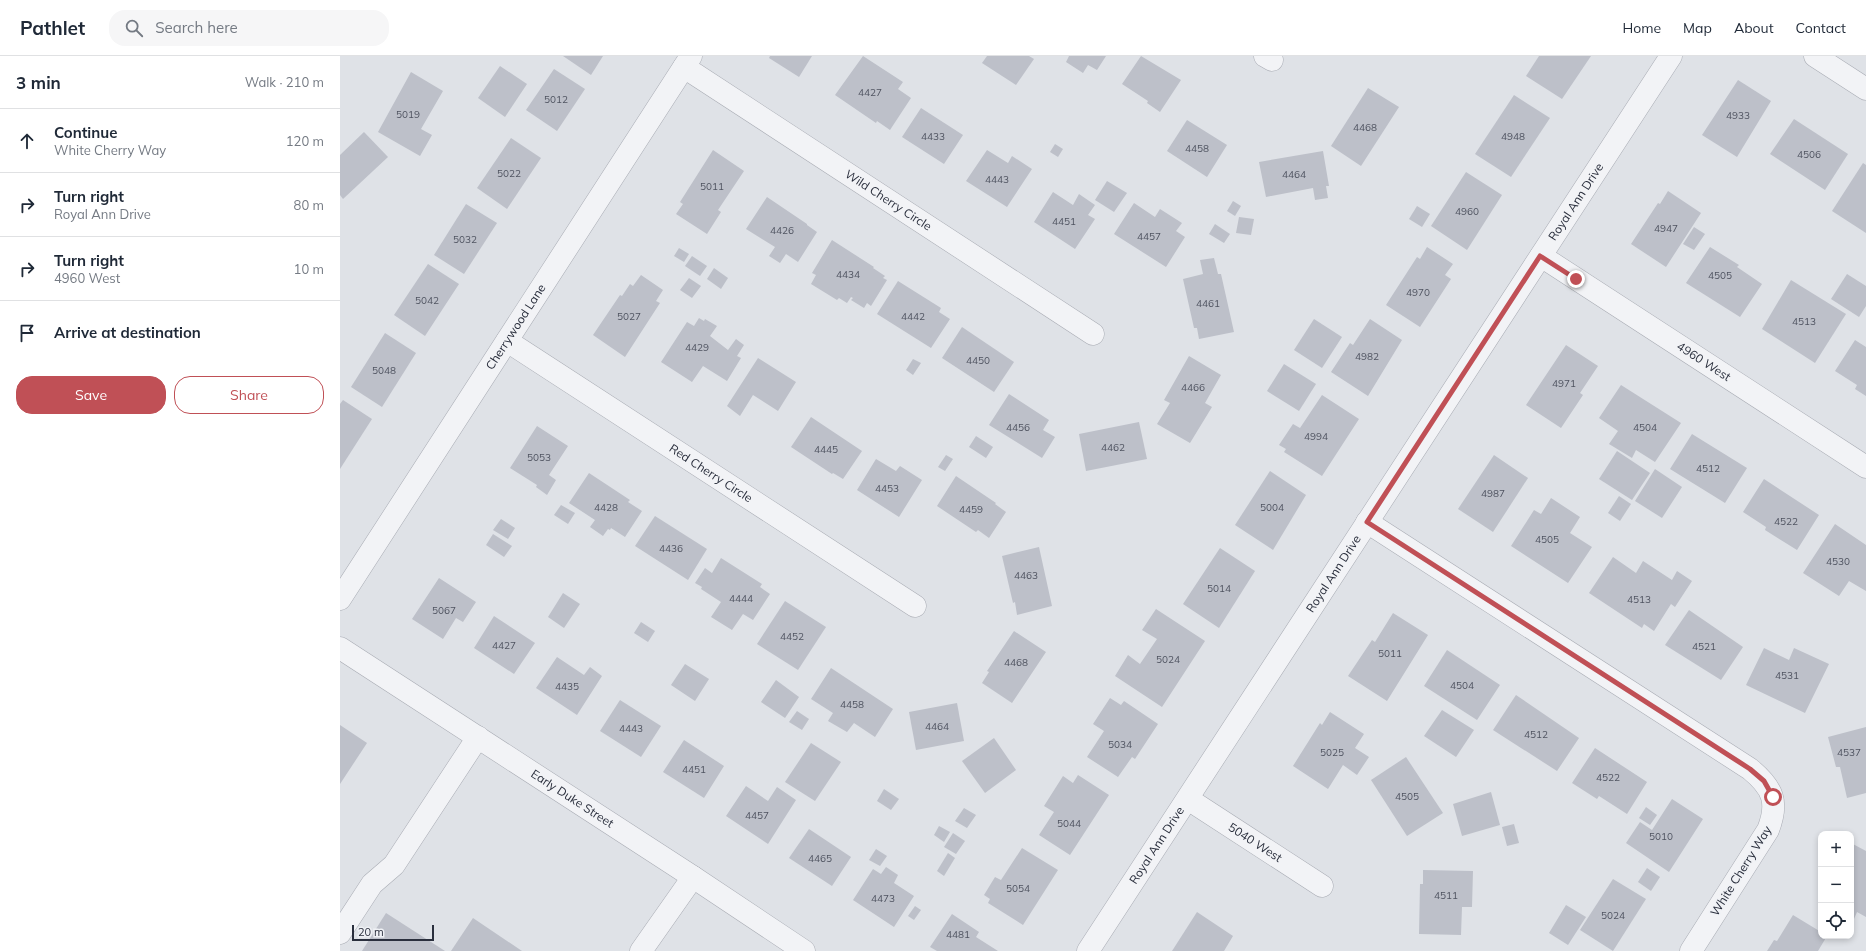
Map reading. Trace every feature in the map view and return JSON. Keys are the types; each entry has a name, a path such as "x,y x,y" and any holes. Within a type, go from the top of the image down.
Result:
{"street":[{"name":"Royal Ann Drive","path":"1088,951 1671,56"},
{"path":"1815,56 1866,89"},
{"name":"Wild Cherry Circle","path":"688,61 1093,334"},
{"name":"Cherrywood Lane","path":"340,599 688,61"},
{"name":"4960 West","path":"1540,256 1866,467"},
{"name":"Red Cherry Circle","path":"507,341 915,606"},
{"name":"White Cherry Way","path":"1367,522 1750,769 1764,781 1770,789 1773,797 1774,809 1768,830 1691,951"},
{"name":"Early Duke Street","path":"340,648 693,877 804,951"},
{"path":"340,933 372,884 394,865 478,737"},
{"name":"5040 West","path":"1188,799 1322,886"},
{"path":"641,951 693,877"}],"building":[{"path":"563,56 603,56 591,75"},
{"path":"770,56 812,56 799,77 769,58"},
{"path":"863,56 903,82 898,89 911,98 890,130 877,121 876,123 835,95"},
{"path":"987,56 1029,56 1034,59 1016,85 982,63"},
{"path":"1069,56 1106,56 1097,70 1088,65 1083,73 1066,62"},
{"path":"1141,56 1181,80 1160,112 1147,103 1148,101 1122,84"},
{"path":"1539,56 1591,56 1562,99 1526,76"},
{"path":"500,66 527,84 505,117 478,98"},
{"path":"554,69 585,89 557,131 526,110"},
{"path":"411,72 443,91 421,129 432,135 420,156 378,132"},
{"path":"1738,80 1771,101 1737,157 1702,135"},
{"path":"1368,88 1399,107 1361,166 1331,146"},
{"path":"1514,95 1550,118 1511,177 1475,154"},
{"path":"921,108 963,135 944,164 902,137"},
{"path":"1794,119 1848,154 1825,190 1770,154"},
{"path":"1187,120 1227,145 1207,177 1167,151"},
{"path":"364,132 388,157 343,199 340,195 340,155"},
{"path":"511,138 541,158 507,209 477,188"},
{"path":"1055,144 1063,149 1058,157 1050,152"},
{"path":"713,150 744,171 718,210 721,212 707,234 676,214 683,204 680,202"},
{"path":"987,150 1008,163 1012,156 1032,169 1007,207 966,181"},
{"path":"1323,151 1329,186 1326,186 1328,198 1315,200 1313,188 1266,197 1259,162"},
{"path":"1863,163 1866,165 1866,233 1832,211"},
{"path":"1466,172 1502,195 1467,250 1431,226"},
{"path":"1107,181 1127,193 1114,212 1095,200"},
{"path":"1668,191 1701,213 1666,267 1631,244 1658,203 1660,204"},
{"path":"1053,192 1073,205 1079,194 1095,205 1088,215 1095,219 1075,249 1034,222"},
{"path":"767,197 817,232 798,262 786,254 780,263 769,256 775,247 746,229"},
{"path":"1233,201 1241,206 1235,216 1227,211"},
{"path":"1134,203 1155,217 1160,209 1182,223 1176,231 1185,237 1166,267 1114,234"},
{"path":"466,204 497,223 464,274 434,255"},
{"path":"1417,206 1430,214 1422,227 1409,219"},
{"path":"1239,217 1254,219 1251,235 1236,233"},
{"path":"1215,224 1230,234 1224,243 1209,234"},
{"path":"1694,227 1705,234 1694,250 1683,244"},
{"path":"832,240 874,267 873,268 885,276 883,278 887,280 871,306 867,303 864,308 851,300 853,298 851,297 847,303 839,298 837,300 811,284 816,275 812,273"},
{"path":"1427,247 1453,264 1445,275 1451,279 1420,327 1386,305 1417,257 1420,259"},
{"path":"1710,247 1739,265 1737,267 1762,284 1740,317 1686,283"},
{"path":"679,248 689,254 684,262 674,256"},
{"path":"692,256 707,266 700,276 685,266"},
{"path":"1214,258 1218,274 1221,274 1234,332 1199,339 1197,328 1194,328 1183,279 1203,274 1200,260"},
{"path":"428,264 459,284 425,336 394,315"},
{"path":"714,268 728,278 721,289 707,279"},
{"path":"1847,274 1866,286 1866,306 1859,317 1831,299"},
{"path":"641,275 663,290 656,301 660,303 625,357 593,335 620,295 622,296 630,284 633,286"},
{"path":"689,278 701,286 692,298 680,290"},
{"path":"1791,280 1846,314 1815,363 1762,329"},
{"path":"898,281 941,308 939,312 950,319 931,348 877,314"},
{"path":"699,318 704,321 705,319 717,326 710,336 728,350 736,339 744,345 737,356 741,358 727,381 703,366 692,382 661,362 687,322 694,326"},
{"path":"1314,319 1342,337 1322,368 1294,350"},
{"path":"1370,319 1402,340 1368,396 1331,372 1350,343 1353,345"},
{"path":"962,327 1014,362 994,392 942,358"},
{"path":"385,333 416,353 382,407 351,387"},
{"path":"1855,340 1866,347 1866,396 1855,389 1857,385 1835,371"},
{"path":"1566,345 1598,366 1580,393 1583,395 1561,428 1526,405"},
{"path":"1189,356 1221,375 1205,403 1212,407 1190,443 1157,424 1170,403 1164,400"},
{"path":"758,358 796,382 778,411 753,395 740,416 727,406"},
{"path":"913,359 921,363 913,375 906,370"},
{"path":"1284,364 1316,384 1299,411 1267,391"},
{"path":"1621,385 1681,423 1655,462 1636,450 1632,458 1609,444 1618,431 1599,418"},
{"path":"1009,394 1049,420 1043,430 1055,437 1042,458 989,425"},
{"path":"1322,395 1359,419 1322,476 1284,452 1286,449 1279,445 1293,424 1300,428"},
{"path":"343,400 372,419 340,469 340,404"},
{"path":"811,417 862,451 843,479 833,473 832,474 791,447"},
{"path":"1139,422 1147,459 1086,471 1079,434"},
{"path":"537,426 568,446 549,475 556,480 547,495 536,487 537,485 510,468"},
{"path":"1692,434 1747,468 1725,503 1670,469"},
{"path":"976,436 993,447 986,458 969,447"},
{"path":"1617,451 1650,473 1632,500 1599,479"},
{"path":"946,455 953,459 945,471 938,467"},
{"path":"1494,455 1528,478 1493,532 1458,509"},
{"path":"876,459 896,471 900,466 922,480 899,517 857,490"},
{"path":"1655,469 1682,487 1662,518 1635,501"},
{"path":"1270,471 1306,495 1273,550 1235,525"},
{"path":"589,473 630,500 628,502 642,511 625,537 611,528 610,530 608,529 603,536 590,527 595,520 569,503"},
{"path":"956,476 996,503 995,504 1006,512 989,538 978,530 976,532 937,506"},
{"path":"1764,479 1819,515 1797,550 1765,530 1766,527 1743,512"},
{"path":"1619,496 1631,504 1620,521 1608,513"},
{"path":"1551,498 1580,517 1570,533 1592,547 1568,583 1511,546 1534,510 1541,514"},
{"path":"561,505 575,513 568,524 554,515"},
{"path":"655,516 707,549 688,580 635,546"},
{"path":"501,519 515,528 508,539 493,530"},
{"path":"1835,524 1866,545 1866,591 1849,581 1839,596 1803,573"},
{"path":"493,534 512,546 504,557 486,545"},
{"path":"1039,547 1052,606 1017,615 1015,602 1013,603 1002,556"},
{"path":"1220,548 1255,571 1219,628 1183,604"},
{"path":"1613,557 1636,573 1643,561 1672,580 1677,571 1692,581 1675,607 1671,604 1654,631 1644,624 1642,628 1589,593"},
{"path":"721,558 762,584 760,587 770,594 753,620 743,614 732,630 711,617 721,602 701,589 702,587 695,583 705,568 712,573"},
{"path":"439,578 476,602 463,622 456,618 443,639 412,619"},
{"path":"563,593 580,604 564,628 548,617"},
{"path":"785,601 826,627 798,670 757,644"},
{"path":"1156,609 1205,641 1162,707 1115,676 1128,655 1140,664 1157,639 1142,630"},
{"path":"1689,610 1743,647 1721,680 1665,645"},
{"path":"1393,613 1428,635 1387,701 1348,676 1372,640 1375,642"},
{"path":"494,616 535,643 514,674 474,648"},
{"path":"641,622 655,631 648,642 634,633"},
{"path":"1014,631 1046,652 1012,703 982,683 989,672 987,671"},
{"path":"1764,648 1789,660 1794,648 1829,664 1805,713 1746,685"},
{"path":"1447,650 1500,685 1477,720 1424,686"},
{"path":"557,657 584,675 590,667 602,676 577,715 536,688"},
{"path":"685,664 709,679 695,701 671,685"},
{"path":"831,668 893,709 875,737 854,723 847,732 828,721 833,713 811,699"},
{"path":"776,680 799,697 785,718 761,702"},
{"path":"1516,695 1579,738 1557,771 1493,730"},
{"path":"1110,698 1121,705 1124,701 1158,724 1135,759 1132,757 1118,777 1087,757 1104,731 1093,724"},
{"path":"620,700 661,726 641,757 600,731"},
{"path":"957,703 964,741 916,750 909,712"},
{"path":"1442,710 1474,730 1456,757 1424,736"},
{"path":"797,711 809,719 802,730 789,722"},
{"path":"1330,712 1364,734 1355,748 1369,757 1357,775 1343,765 1328,789 1293,766 1320,723 1322,725"},
{"path":"340,725 367,743 340,784"},
{"path":"1866,727 1866,793 1847,798 1840,767 1836,767 1828,737"},
{"path":"994,738 1016,770 985,793 962,761"},
{"path":"684,740 724,766 704,798 663,772"},
{"path":"811,743 841,762 815,801 785,782"},
{"path":"1595,748 1647,782 1627,814 1599,796 1597,799 1572,783"},
{"path":"1406,757 1443,813 1407,836 1371,780"},
{"path":"1078,775 1109,795 1070,855 1039,835 1054,812 1044,806 1063,776 1073,783"},
{"path":"746,786 768,801 777,787 796,800 768,844 726,816"},
{"path":"884,789 899,799 891,810 877,801"},
{"path":"1491,792 1500,825 1462,836 1453,804"},
{"path":"1672,799 1703,819 1669,872 1626,843 1640,822 1652,830"},
{"path":"1646,807 1657,815 1650,825 1639,818"},
{"path":"964,808 976,815 967,828 955,821"},
{"path":"1514,824 1519,843 1507,846 1502,827"},
{"path":"939,826 950,832 944,842 934,835"},
{"path":"809,829 851,857 832,886 789,858"},
{"path":"953,833 965,841 956,854 944,847"},
{"path":"1854,845 1866,851 1866,917 1857,912 1854,919"},
{"path":"1022,848 1058,870 1023,925 988,903 990,899 984,895 995,877 1001,880"},
{"path":"876,849 887,856 880,866 869,860"},
{"path":"948,853 955,858 944,876 937,871"},
{"path":"886,867 898,875 894,883 914,896 894,927 853,900 873,869 881,874"},
{"path":"1647,868 1660,877 1651,891 1638,882"},
{"path":"1423,870 1473,871 1472,907 1462,907 1461,935 1419,934 1420,884 1423,884"},
{"path":"1613,879 1646,899 1613,951 1580,930"},
{"path":"1566,905 1586,917 1568,945 1549,933"},
{"path":"915,906 921,910 914,920 908,916"},
{"path":"1197,912 1233,936 1224,951 1172,951"},
{"path":"386,913 445,951 362,951"},
{"path":"952,914 979,932 976,937 998,951 937,951 930,947"},
{"path":"1793,915 1818,930 1818,939 1825,939 1818,951 1767,951 1774,940 1777,941"},
{"path":"473,918 522,951 451,951"}],"route":[{"path":"1576,279 1540,256 1367,522 1750,769 1764,781 1770,789 1773,797"}]}
